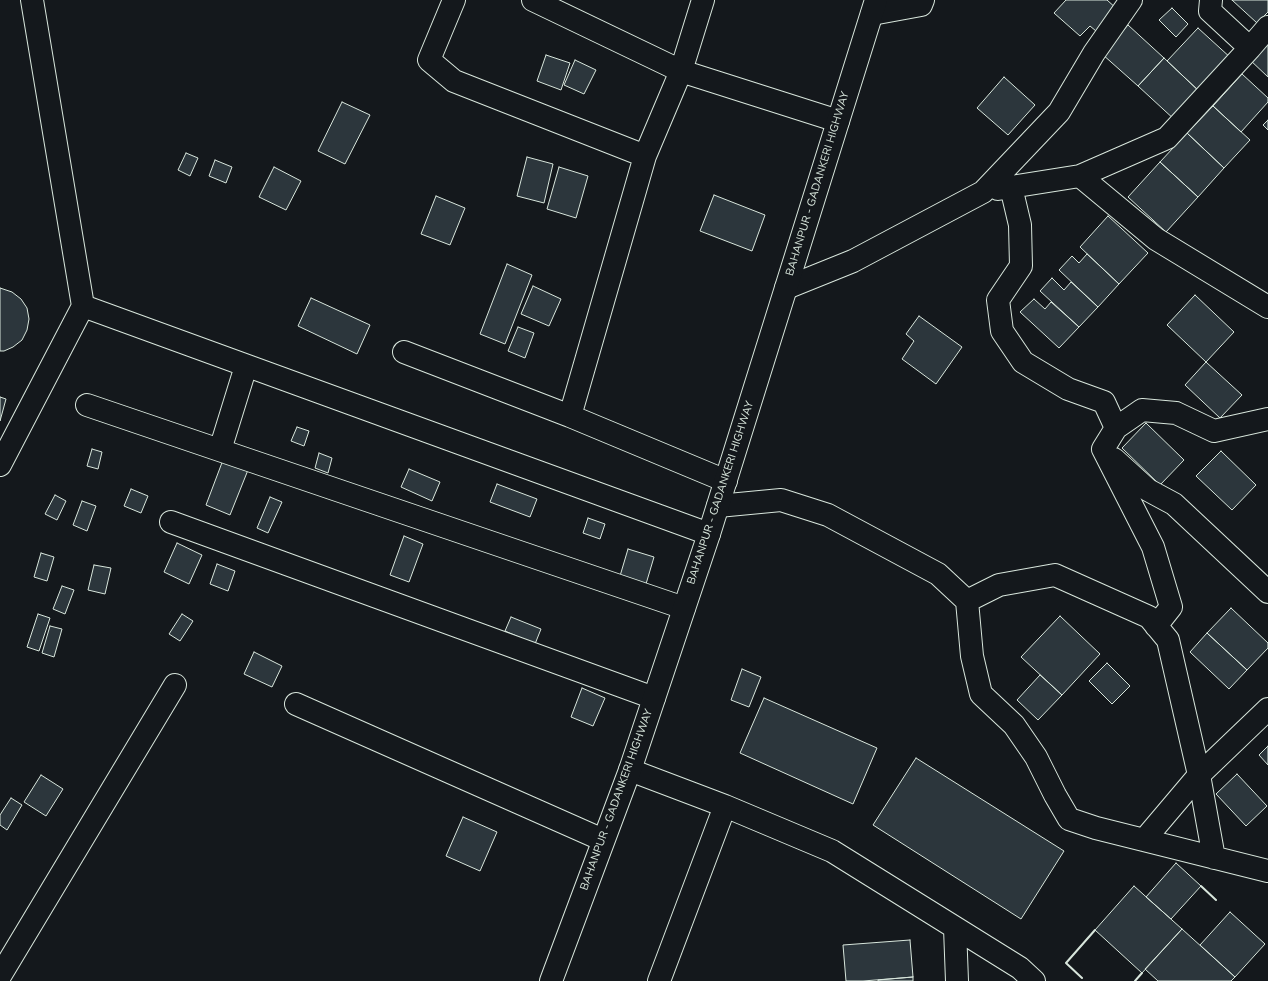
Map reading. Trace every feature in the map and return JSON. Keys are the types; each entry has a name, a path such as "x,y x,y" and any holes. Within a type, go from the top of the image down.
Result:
{"main road":[{"path":"0,464 83,306 32,0"},
{"path":"454,0 429,60 454,81 646,156"},
{"path":"533,0 681,71 838,121"},
{"path":"570,416 646,156 681,71 703,0"},
{"path":"874,7 921,5 923,0"},
{"path":"983,192 1059,112 1094,53 1130,0"},
{"path":"1211,0 1210,11 1250,48"},
{"name":"BAHANPUR - GADANKERI HIGHWAY","path":"551,981 630,770 709,534 874,7"},
{"path":"786,288 853,261 983,192 1080,176 1167,138 1268,27"},
{"path":"1080,176 1156,240 1268,307"},
{"path":"1011,187 1020,225 1021,266 998,300 1002,331 1024,362 1068,389 1104,402 1116,428"},
{"path":"83,306 709,534"},
{"path":"404,352 570,416 726,481"},
{"path":"220,450 246,366"},
{"path":"87,405 684,608"},
{"path":"1103,449 1116,428 1142,410 1176,413 1214,432 1268,419"},
{"path":"1103,449 1148,490 1174,504 1268,592"},
{"path":"1103,449 1153,547 1172,607 1156,626"},
{"path":"718,506 781,500 828,515 938,574 966,601 972,656 981,694 1014,725 1036,757 1069,819 1096,828 1268,871"},
{"path":"171,522 654,698"},
{"path":"966,601 999,585 1055,575 1149,617 1168,640 1200,775 1214,858"},
{"path":"0,976 175,685"},
{"path":"296,704 603,840"},
{"path":"1144,840 1200,775 1268,709"},
{"path":"630,770 725,806 832,851 1020,968 1034,981"},
{"path":"659,981 725,806"},
{"path":"955,928 958,981"}],"building":[{"path":"1066,0 1107,0 1117,9 1096,31 1090,26 1080,36 1054,13"},
{"path":"1232,0 1268,0 1268,12 1257,23"},
{"path":"1172,8 1188,24 1176,37 1159,20"},
{"path":"1128,25 1164,58 1138,86 1102,54"},
{"path":"1198,28 1232,59 1201,93 1167,61"},
{"path":"1268,38 1268,77 1249,59"},
{"path":"546,55 570,63 561,90 537,81"},
{"path":"1164,58 1201,93 1176,121 1138,86"},
{"path":"575,60 596,70 584,94 564,85"},
{"path":"1242,74 1268,98 1268,102 1241,132 1213,106"},
{"path":"1004,77 1035,105 1008,135 977,108"},
{"path":"342,102 370,115 345,164 318,151"},
{"path":"1213,106 1250,140 1224,168 1187,133"},
{"path":"1268,120 1268,130 1263,125"},
{"path":"1187,133 1224,168 1198,197 1160,162"},
{"path":"186,153 198,158 190,176 178,170"},
{"path":"527,157 553,164 544,203 517,196"},
{"path":"215,160 232,167 226,183 209,176"},
{"path":"1160,162 1198,197 1166,232 1128,197"},
{"path":"274,167 301,181 286,210 259,197"},
{"path":"559,167 588,176 576,218 547,209"},
{"path":"714,195 765,215 752,251 700,231"},
{"path":"436,196 465,208 450,245 421,234"},
{"path":"1108,216 1148,253 1119,284 1080,247"},
{"path":"1087,254 1119,284 1098,307 1059,270 1072,256 1079,263"},
{"path":"507,264 532,275 505,344 480,334"},
{"path":"1052,278 1064,290 1071,282 1098,307 1079,327 1040,291"},
{"path":"533,286 561,299 549,326 521,314"},
{"path":"0,288 12,292 21,299 27,308 29,319 27,330 22,340 13,347 4,351 0,351"},
{"path":"1195,295 1234,332 1206,362 1167,325"},
{"path":"311,298 370,325 357,354 298,326"},
{"path":"1034,299 1045,309 1051,302 1079,327 1059,348 1020,312"},
{"path":"919,316 962,347 936,384 902,359 914,341 906,334"},
{"path":"518,327 534,333 525,358 508,351"},
{"path":"1206,362 1242,395 1220,418 1185,385"},
{"path":"0,397 6,399 0,421"},
{"path":"1146,423 1184,460 1160,485 1122,448"},
{"path":"297,427 309,431 304,446 291,441"},
{"path":"92,449 102,452 98,469 87,466"},
{"path":"1221,451 1256,485 1232,510 1196,476"},
{"path":"319,453 332,458 328,473 315,468"},
{"path":"223,460 248,470 230,515 206,505"},
{"path":"409,469 440,482 432,501 401,487"},
{"path":"497,484 537,499 530,517 490,502"},
{"path":"131,489 148,496 141,513 124,506"},
{"path":"55,495 66,501 57,520 45,514"},
{"path":"270,497 282,502 268,533 257,528"},
{"path":"82,501 96,506 87,531 73,525"},
{"path":"588,518 605,524 600,539 583,533"},
{"path":"404,536 423,544 409,582 390,575"},
{"path":"177,543 202,555 189,584 164,572"},
{"path":"628,549 654,557 646,584 620,576"},
{"path":"41,553 54,557 47,581 34,577"},
{"path":"217,564 235,571 228,591 210,584"},
{"path":"94,565 111,568 105,594 88,590"},
{"path":"62,586 74,590 65,614 53,609"},
{"path":"1231,608 1268,643 1268,648 1247,670 1207,633"},
{"path":"38,614 50,618 39,651 27,647"},
{"path":"182,614 193,621 180,641 169,634"},
{"path":"1060,616 1100,654 1062,695 1021,657"},
{"path":"511,617 541,629 535,644 505,631"},
{"path":"50,626 62,629 54,657 42,653"},
{"path":"1207,633 1247,670 1229,689 1190,652"},
{"path":"254,652 282,666 272,687 244,674"},
{"path":"1107,663 1130,686 1112,704 1089,681"},
{"path":"742,669 761,677 749,707 731,700"},
{"path":"1040,675 1062,695 1038,720 1017,700"},
{"path":"582,688 605,698 593,726 571,717"},
{"path":"764,698 877,748 853,804 740,753"},
{"path":"1268,746 1268,765 1259,755"},
{"path":"916,758 1064,851 1021,919 873,825"},
{"path":"1237,774 1267,806 1246,826 1216,794"},
{"path":"41,775 63,789 46,816 24,802"},
{"path":"11,798 22,805 7,830 0,825 0,815"},
{"path":"463,817 497,832 480,871 446,856"},
{"path":"1176,863 1201,886 1171,919 1146,897"},
{"path":"1134,886 1182,929 1142,973 1095,930"},
{"path":"1230,912 1265,944 1235,977 1200,945"},
{"path":"1182,929 1235,977 1231,981 1158,981 1145,969"},
{"path":"910,940 913,977 846,981 843,945"},
{"path":"913,977 913,981 878,981 878,980"}],"wall":[{"path":"1201,886 1216,900"},
{"path":"1082,978 1066,963 1095,930"},
{"path":"1135,981 1142,973"}]}
